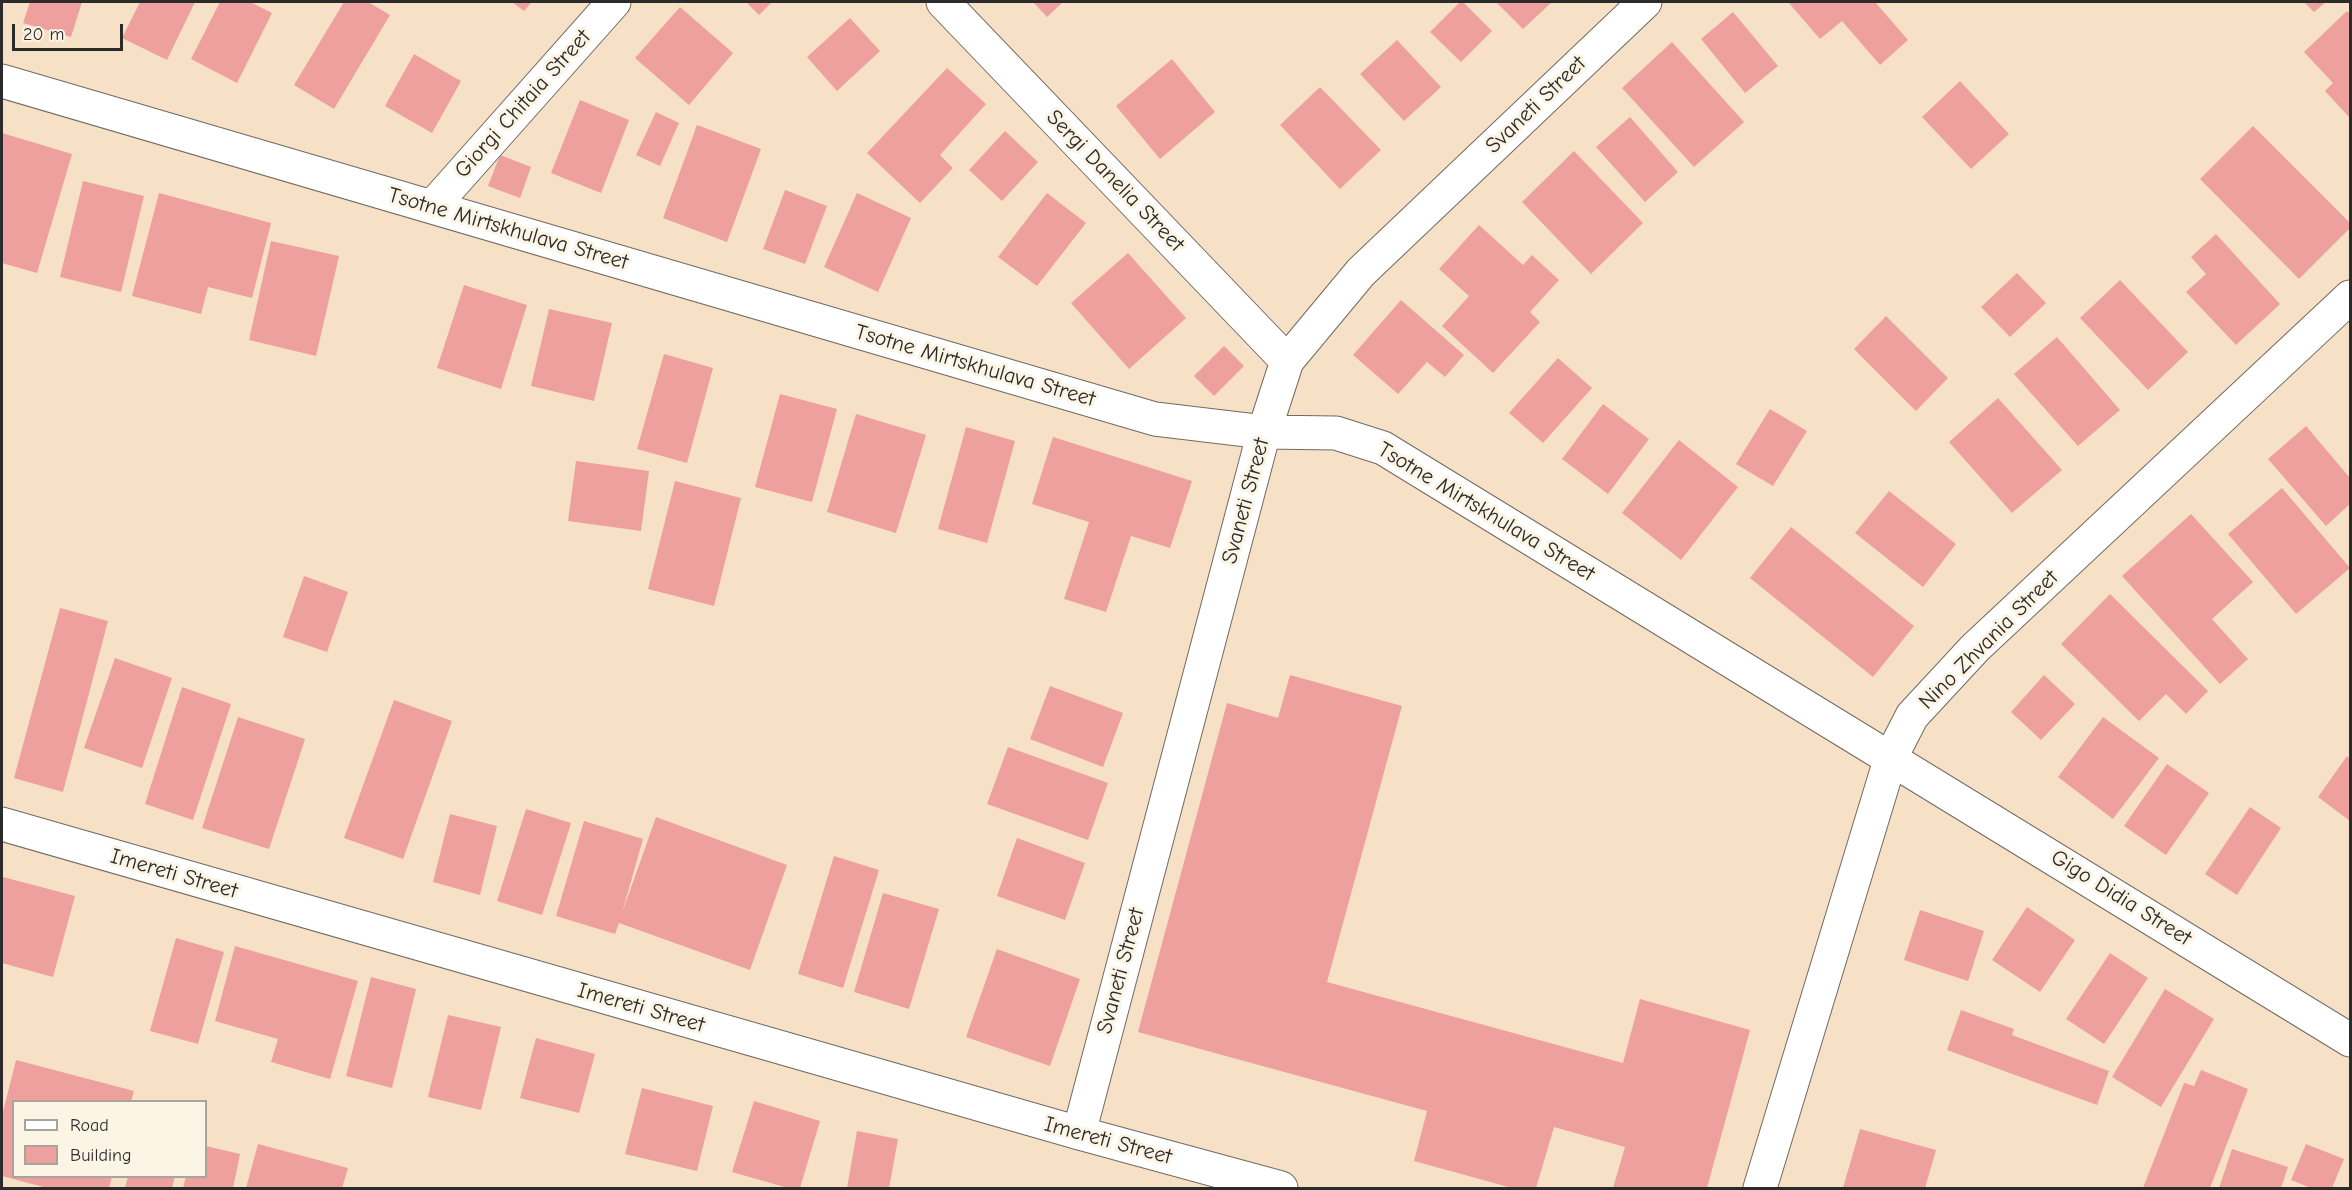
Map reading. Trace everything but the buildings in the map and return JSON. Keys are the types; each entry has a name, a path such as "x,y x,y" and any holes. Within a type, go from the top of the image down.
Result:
{"street":[{"name":"Giorgi Chitaia Street","path":"432,207 614,2"},
{"name":"Sergi Danelia Street","path":"943,2 1287,361"},
{"name":"Svaneti Street","path":"1079,1133 1263,432 1287,361 1361,272 1645,2"},
{"name":"Tsotne Mirtskhulava Street","path":"2,81 1155,419 1263,432 1336,433 1383,448 1891,757"},
{"name":"Nino Zhvania Street","path":"1760,1188 1891,757 1912,716 1975,648 2350,297"},
{"name":"Gigo Didia Street","path":"1891,757 2350,1040"},
{"name":"Imereti Street","path":"2,824 1079,1133 1281,1188"}]}
